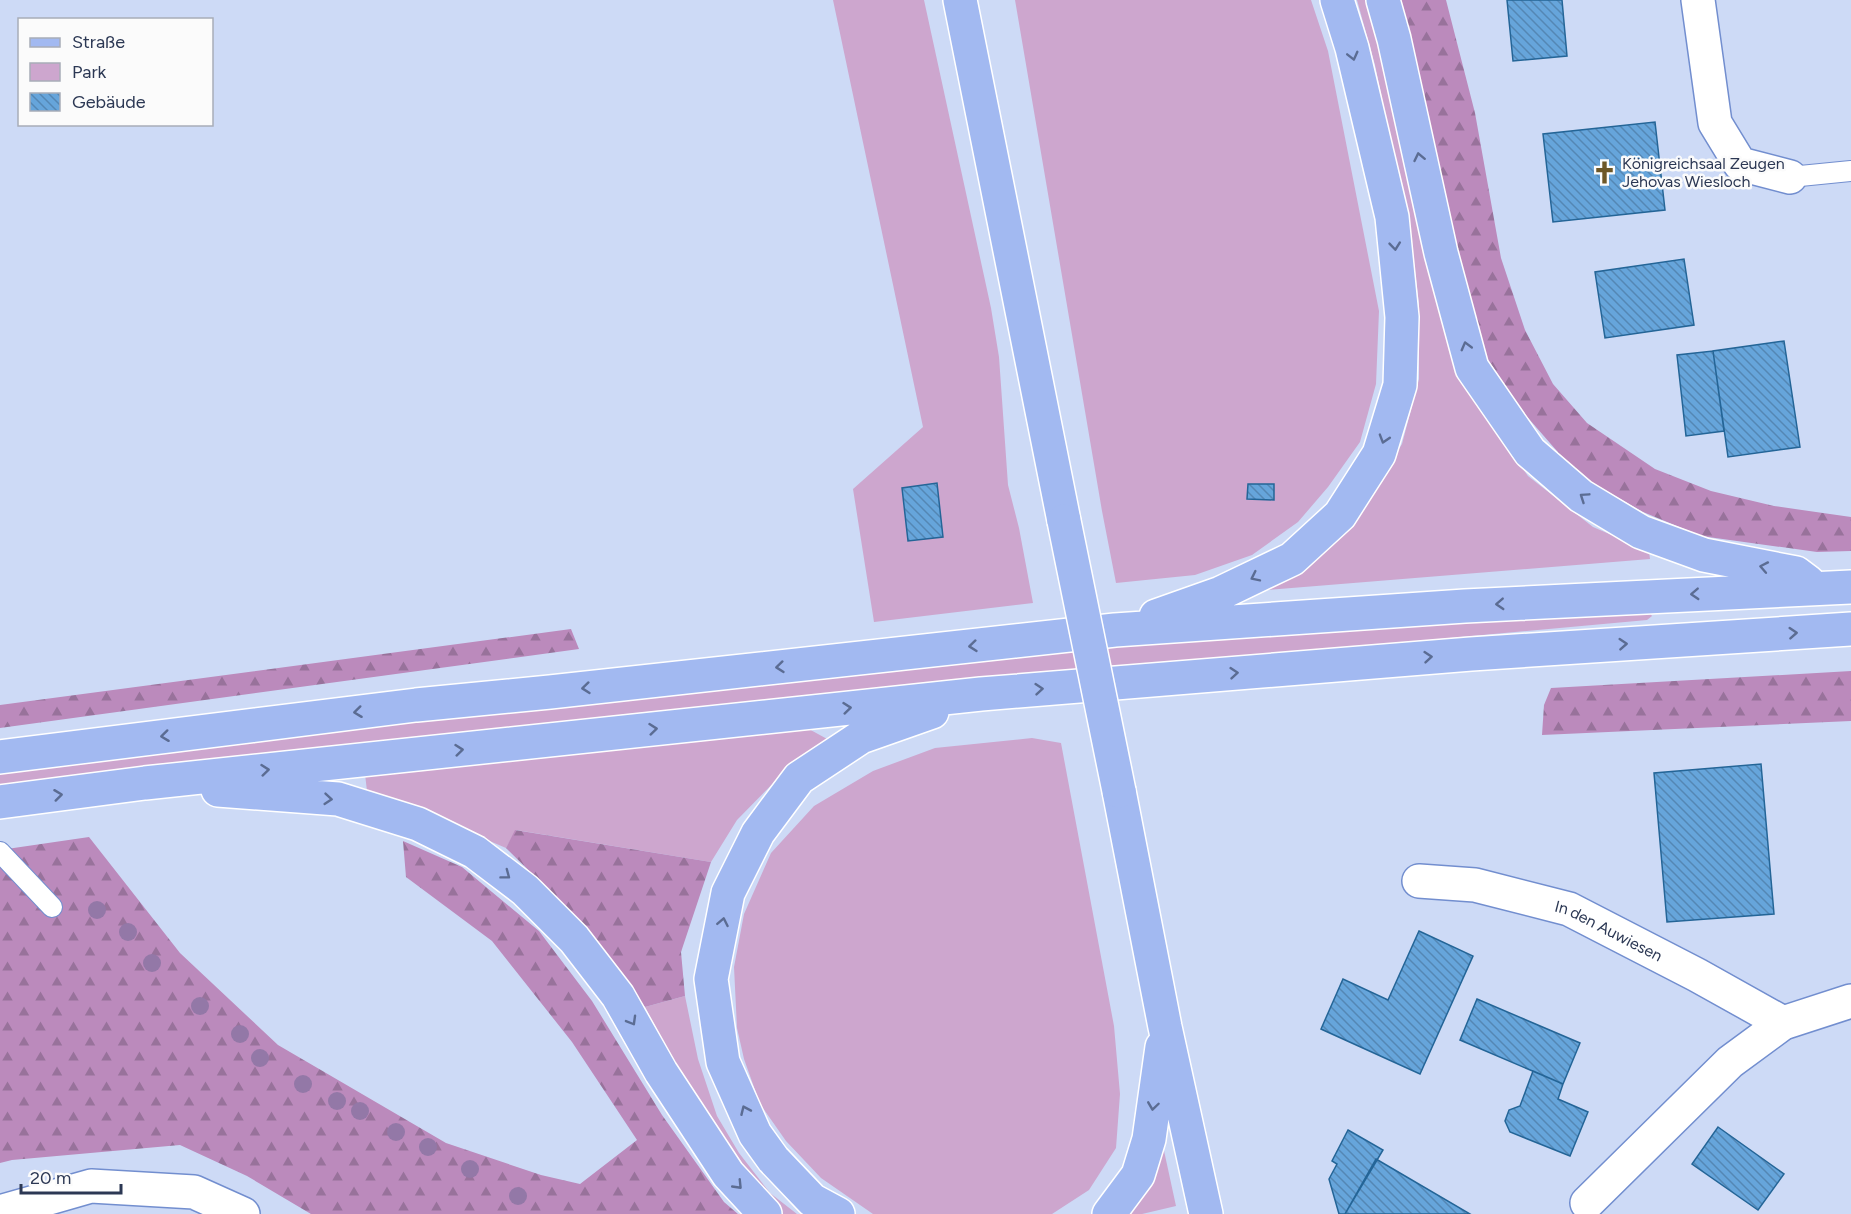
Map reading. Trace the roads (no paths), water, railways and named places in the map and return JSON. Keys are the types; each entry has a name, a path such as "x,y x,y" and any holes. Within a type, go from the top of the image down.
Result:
{"main road":[{"path":"960,0 1119,791 1200,1213"},
{"path":"973,68 981,0"},
{"path":"1115,630 1221,593 1292,559 1340,515 1379,454 1400,384 1402,317 1392,217 1352,48 1337,0"},
{"path":"1383,0 1394,39 1441,253 1472,368 1530,452 1581,496 1641,532 1704,555 1797,573 1816,588"},
{"path":"0,757 405,707 1115,630 1466,606 1851,587"},
{"path":"0,802 145,783 981,694 1471,654 1851,629"},
{"path":"838,1214 812,1200 772,1159 755,1134 723,1062 711,979 728,893 758,833 799,778 861,737 981,694"},
{"path":"145,783 338,799 418,824 475,852 525,890 574,939 618,996 661,1072 728,1174 765,1214"},
{"path":"1109,1214 1138,1175 1149,1138 1165,1027"}],"street":[{"path":"1698,0 1714,123 1740,164 1790,177"},
{"name":"In den Auwiesen","path":"1419,881 1475,885 1569,909 1697,975 1783,1023"},
{"path":"1587,1203 1730,1062 1783,1023 1851,1001"},
{"path":"0,1212 91,1186 194,1192 243,1214"}],"lane":[{"path":"1790,177 1851,171"},
{"path":"0,852 52,907"}],"place":[{"name":"Königreichsaal Zeugen Jehovas Wiesloch","path":"1604,172"}]}
